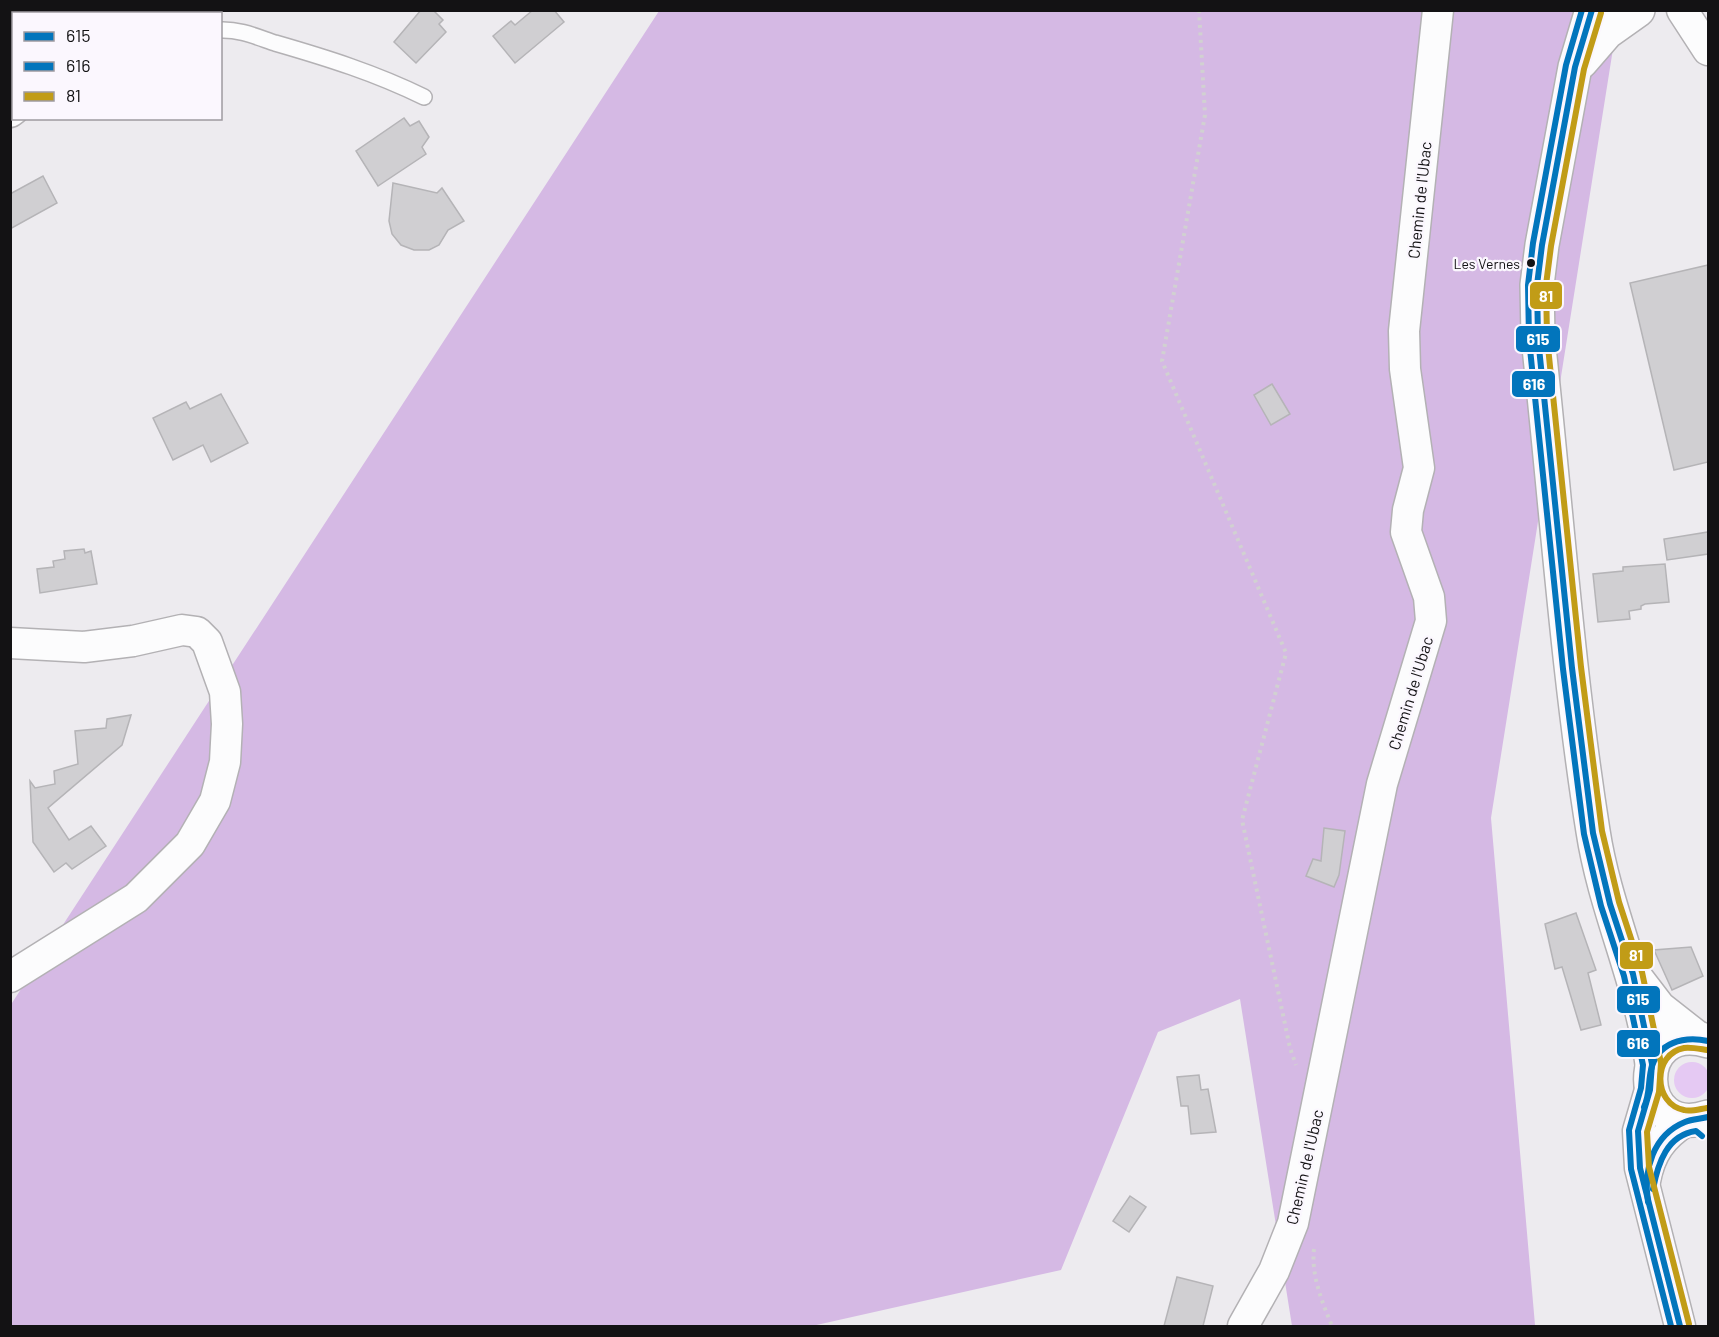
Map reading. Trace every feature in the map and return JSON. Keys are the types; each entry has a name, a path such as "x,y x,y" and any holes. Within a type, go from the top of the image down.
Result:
{"street":[{"name":"Chemin de l'Ubac","path":"1243,1326 1274,1271 1293,1223 1382,784 1431,621 1429,597 1406,532 1408,510 1419,468 1405,369 1404,331 1438,10"},
{"path":"1573,10 1575,67"},
{"path":"1592,10 1575,67 1542,245 1537,285 1538,338 1572,668 1593,833 1610,904 1633,975 1651,1077 1663,1111 1700,1122"},
{"path":"1575,67 1607,32 1638,10"},
{"path":"1682,10 1708,50"},
{"path":"10,644 84,647 133,641 182,630 197,632 207,642 225,692 227,724 225,762 216,801 190,844 136,898 10,977"},
{"path":"1633,975 1659,1008 1702,1039"},
{"path":"1680,1326 1644,1187 1639,1160 1638,1131 1659,1052 1670,1043 1683,1038 1702,1039"},
{"path":"1644,1187 1648,1164 1661,1140 1700,1122"}],"lane":[{"path":"222,30 251,35 329,57 384,77 424,97"}],"path":[{"path":"1199,10 1205,115 1162,361 1286,653 1242,820 1290,1048 1297,1068"},
{"path":"1314,1242 1312,1263 1323,1306 1332,1326"}],"shaded area":[{"path":"659,11 1619,11 1491,818 1535,1325 1292,1326 1240,999 1158,1032 1061,1270 812,1326 11,1326 10,1006"},
{"path":"1692,1062 1705,1067 1710,1080 1705,1093 1692,1098 1679,1093 1674,1080 1679,1067"}],"building":[{"path":"421,10 433,10 443,20 439,24 446,32 416,63 394,42"},
{"path":"533,10 554,10 564,22 515,63 493,36 511,21 515,25"},
{"path":"404,118 410,126 419,121 429,137 422,147 426,154 378,186 356,151"},
{"path":"43,176 57,203 10,229 10,194"},
{"path":"393,183 437,193 442,188 464,221 448,230 439,245 429,250 414,250 401,245 392,234 389,221"},
{"path":"1708,265 1708,462 1674,470 1630,283"},
{"path":"1272,384 1290,414 1271,425 1254,395"},
{"path":"221,394 248,443 211,462 203,445 173,460 153,418 186,402 190,409"},
{"path":"1708,532 1708,554 1667,560 1664,539"},
{"path":"84,549 85,553 91,551 97,584 40,593 37,569 54,567 53,561 65,559 64,551"},
{"path":"1665,564 1669,602 1645,604 1641,606 1641,609 1629,611 1630,619 1598,622 1593,574 1623,571 1623,567"},
{"path":"131,715 122,745 48,808 69,840 91,826 106,846 72,869 66,863 54,872 33,842 30,781 35,788 55,784 54,771 78,764 75,731 106,728 107,719"},
{"path":"1324,828 1345,831 1339,875 1334,887 1306,876 1313,859 1321,861"},
{"path":"1576,913 1596,970 1588,973 1601,1025 1581,1030 1562,967 1555,969 1545,924"},
{"path":"1691,947 1703,976 1672,990 1654,950"},
{"path":"1199,1075 1201,1090 1208,1089 1216,1132 1191,1134 1188,1106 1181,1106 1177,1077"},
{"path":"1130,1196 1146,1207 1129,1232 1113,1221"},
{"path":"1177,1277 1213,1286 1203,1326 1164,1326"}],"transit line":[{"name":"616","path":"1582,10 1566,65 1533,243 1528,285 1529,339 1563,669 1584,834 1601,906 1624,976 1643,1065 1641,1088 1629,1130 1631,1169 1671,1326"},
{"name":"615","path":"1592,10 1575,67 1542,245 1537,285 1538,338 1572,668 1593,833 1610,904 1633,974 1652,1064 1650,1090 1638,1131 1640,1168 1680,1326"},
{"name":"81","path":"1601,13 1584,69 1551,246 1546,285 1547,337 1581,667 1602,831 1619,902 1642,972 1661,1063 1659,1092 1647,1132 1649,1167 1689,1324"},
{"name":"615","path":"1644,1107 1651,1070 1659,1053 1665,1047 1681,1041 1690,1039 1708,1041"},
{"name":"81","path":"1707,1050 1684,1048 1674,1052 1666,1059 1660,1079 1666,1099 1674,1106 1686,1111 1707,1108"},
{"name":"615","path":"1648,1202 1649,1166 1665,1135 1688,1121 1708,1117"},
{"name":"616","path":"1653,1189 1661,1160 1671,1144 1678,1138 1696,1131 1702,1136"}],"place":[{"name":"Les Vernes","path":"1531,263"}]}
